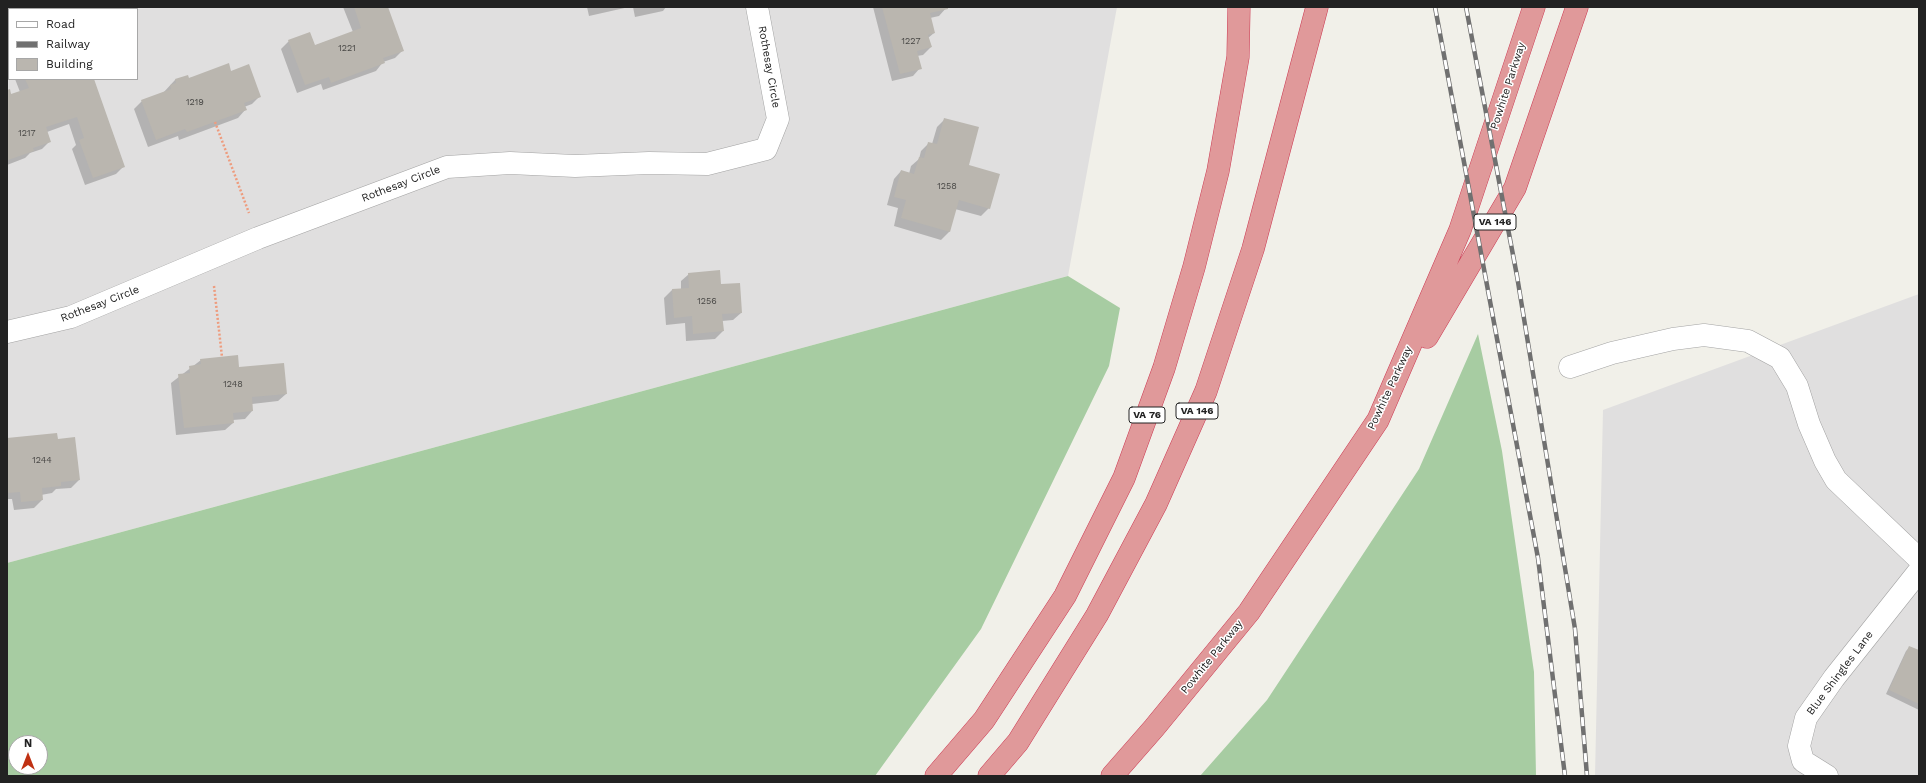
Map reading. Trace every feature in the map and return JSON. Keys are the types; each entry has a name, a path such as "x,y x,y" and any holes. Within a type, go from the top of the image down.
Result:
{"highway":[{"name":"VA 76","path":"936,776 984,720 1064,596 1124,478 1164,368 1194,267 1218,171 1238,57 1239,7"},
{"name":"VA 146","path":"989,776 1018,742 1097,615 1156,504 1206,391 1253,249 1317,7"},
{"name":"Powhite Parkway","path":"1112,776 1154,728 1249,612 1378,420 1460,230 1534,7"},
{"name":"VA 146","path":"1378,420 1515,188 1577,7"}],"street":[{"name":"Rothesay Circle","path":"7,332 71,317 258,238 447,167 510,163 575,166 649,163 707,164 766,149 778,119 757,7"},
{"path":"1570,367 1612,354 1673,339 1704,334 1748,341 1780,358 1796,386 1809,424 1825,461 1836,480 1919,559"},
{"name":"Blue Shingles Lane","path":"1827,776 1803,761 1799,746 1806,718 1834,678 1919,571"}],"path":[{"path":"215,122 258,238"},
{"path":"211,258 222,356"}],"shaded area":[{"path":"7,7 1117,7 1068,276 7,563"},
{"path":"1919,294 1919,776 1595,776 1603,410"}],"green space":[{"path":"1068,276 1120,308 1109,366 981,629 875,776 7,776 7,563"},
{"path":"1478,334 1502,451 1534,672 1536,776 1200,776 1267,700 1419,469"}],"building":[{"path":"354,7 388,7 404,51 383,58 385,63 331,83 329,77 305,85 288,40 310,32 315,45 361,28"},
{"path":"882,7 948,7 948,9 930,13 935,33 928,35 932,47 917,51 922,69 900,74"},
{"path":"229,63 231,71 249,64 261,97 244,103 247,110 187,132 185,129 156,140 141,100 171,89 170,85 176,83 175,79 188,75 189,78"},
{"path":"25,80 94,80 125,167 93,178 79,140 84,138 77,117 46,127 51,142 33,148 34,151 8,160 7,90 10,89 11,94 29,88"},
{"path":"944,118 979,127 969,165 1000,174 990,209 959,200 950,232 901,218 906,200 894,197 901,170 914,174 919,157 924,158 928,142 937,144"},
{"path":"720,270 721,284 740,283 742,313 722,314 724,331 693,334 692,316 674,318 672,289 689,288 688,273"},
{"path":"238,355 239,367 284,363 287,394 252,397 253,411 233,413 234,423 184,428 178,374 190,373 189,366 201,364 200,359"},
{"path":"57,433 58,439 75,437 80,480 61,482 61,486 42,488 43,500 21,502 20,492 7,493 7,438"},
{"path":"1909,646 1919,650 1919,704 1889,690"}],"railway":[{"path":"1435,7 1538,558 1565,776"},
{"path":"1466,7 1517,276 1575,629 1587,776"}]}
